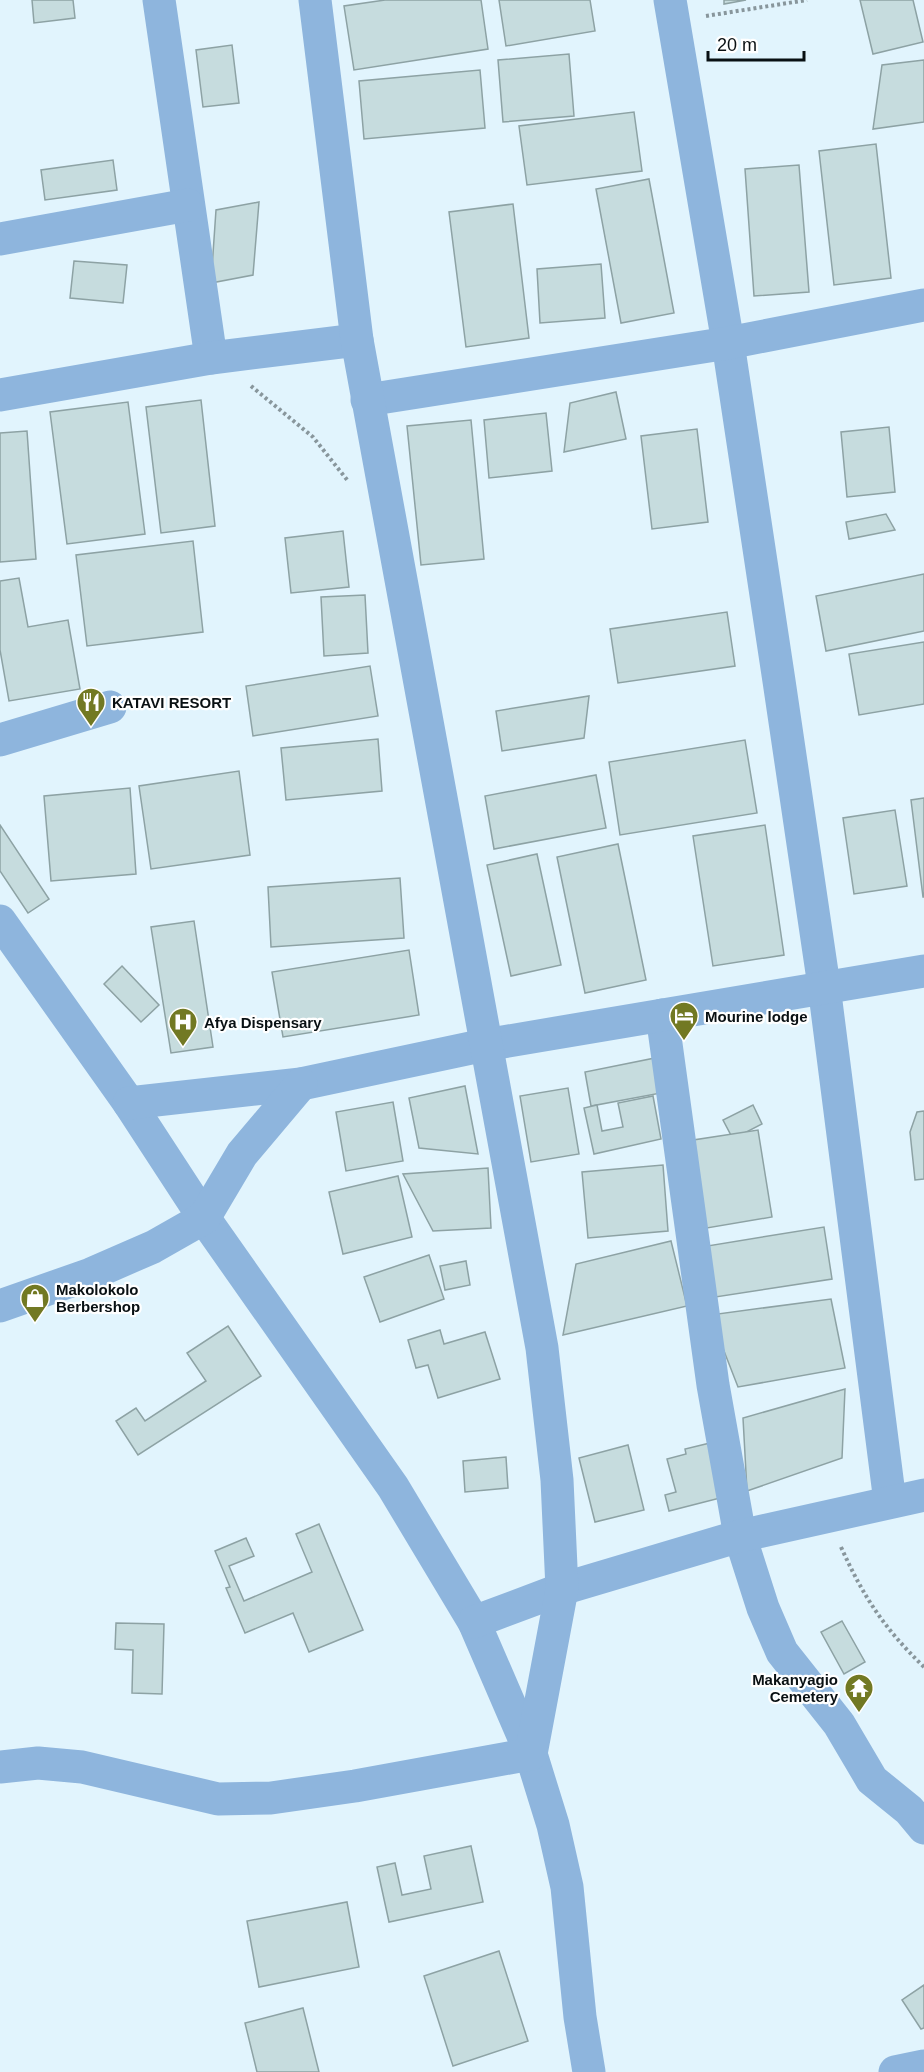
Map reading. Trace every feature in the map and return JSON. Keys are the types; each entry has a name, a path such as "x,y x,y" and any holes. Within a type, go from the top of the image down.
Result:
{"street":[{"path":"159,0 211,358"},
{"path":"315,0 357,340 542,1348 557,1480 562,1589 531,1754"},
{"path":"672,11 729,343 824,986 890,1502"},
{"path":"0,239 188,205"},
{"path":"368,400 729,343 924,305"},
{"path":"0,394 211,358 357,340"},
{"path":"0,740 110,707"},
{"path":"0,921 129,1102 204,1218 393,1487 474,1622 531,1754 553,1825 567,1887 580,2017 589,2072"},
{"path":"129,1102 301,1084 485,1045 824,986 924,971"},
{"path":"662,1015 714,1385 740,1536 763,1608 782,1652 839,1724 872,1780 909,1810 924,1828"},
{"path":"0,1306 91,1274 143,1252 204,1218 242,1154 301,1084"},
{"path":"474,1622 562,1589 740,1536 924,1495"},
{"path":"0,1767 38,1763 82,1767 218,1799 271,1798 355,1786 531,1754"},
{"path":"895,2072 924,2066"}],"path":[{"path":"672,11 807,0"},
{"path":"211,358 297,421 351,484"},
{"path":"828,1516 867,1600 883,1624 924,1667"}],"building":[{"path":"32,0 73,0 75,18 34,23"},
{"path":"385,0 481,0 488,49 354,70 344,6"},
{"path":"499,0 590,0 595,31 506,46"},
{"path":"724,0 746,0 724,4"},
{"path":"860,0 913,0 923,42 873,54"},
{"path":"232,45 239,103 203,107 196,50"},
{"path":"569,54 574,116 503,122 498,60"},
{"path":"924,60 924,122 873,129 882,65"},
{"path":"480,70 485,128 364,139 359,81"},
{"path":"634,112 642,171 527,185 519,126"},
{"path":"876,144 891,278 834,285 819,151"},
{"path":"113,160 117,190 45,200 41,170"},
{"path":"799,165 809,292 754,296 745,169"},
{"path":"649,179 674,313 621,323 596,189"},
{"path":"259,202 253,275 211,283 216,210"},
{"path":"513,204 529,338 466,347 449,212"},
{"path":"74,261 127,265 123,303 70,298"},
{"path":"601,264 605,318 540,323 537,269"},
{"path":"616,392 626,439 564,452 570,403"},
{"path":"201,400 215,526 161,533 146,407"},
{"path":"128,402 145,534 67,544 50,412"},
{"path":"546,413 552,471 489,478 484,420"},
{"path":"471,420 484,559 421,565 407,426"},
{"path":"889,427 895,492 847,497 841,432"},
{"path":"697,429 708,522 652,529 641,436"},
{"path":"27,431 36,559 0,562 0,433"},
{"path":"886,514 895,530 849,539 846,522"},
{"path":"343,531 349,587 291,593 285,538"},
{"path":"193,541 203,632 87,646 76,555"},
{"path":"924,574 924,631 826,651 816,596"},
{"path":"19,578 28,627 68,620 80,689 9,701 0,650 0,581"},
{"path":"365,595 368,653 324,656 321,597"},
{"path":"727,612 735,666 618,683 610,629"},
{"path":"924,642 924,704 859,715 849,654"},
{"path":"370,666 378,716 253,736 246,686"},
{"path":"589,696 584,738 502,751 496,711"},
{"path":"378,739 382,791 286,800 281,748"},
{"path":"745,740 757,813 620,835 609,762"},
{"path":"239,771 250,855 151,869 139,786"},
{"path":"596,775 606,828 494,849 485,796"},
{"path":"130,788 136,874 51,881 44,796"},
{"path":"924,798 924,897 923,897 911,800"},
{"path":"895,810 907,886 854,894 843,818"},
{"path":"0,825 49,899 28,913 0,871"},
{"path":"765,825 784,955 713,966 693,836"},
{"path":"618,844 646,980 585,993 557,857"},
{"path":"537,854 561,965 511,976 487,865"},
{"path":"400,878 404,938 271,947 268,887"},
{"path":"194,921 213,1047 171,1053 151,927"},
{"path":"409,950 419,1015 283,1037 272,972"},
{"path":"122,966 159,1005 141,1022 104,984"},
{"path":"655,1058 661,1093 591,1106 585,1072"},
{"path":"465,1086 478,1154 419,1148 409,1098"},
{"path":"568,1088 579,1154 531,1162 520,1096"},
{"path":"653,1096 661,1139 594,1154 584,1108 597,1105 602,1131 623,1127 618,1103"},
{"path":"393,1102 403,1161 346,1171 336,1112"},
{"path":"753,1105 762,1124 733,1139 723,1120"},
{"path":"924,1111 924,1179 915,1180 910,1132 917,1112"},
{"path":"758,1130 772,1217 701,1229 687,1141"},
{"path":"663,1165 668,1231 588,1238 582,1172"},
{"path":"488,1168 491,1228 433,1231 403,1174"},
{"path":"398,1176 412,1237 343,1254 329,1192"},
{"path":"824,1227 832,1279 709,1298 701,1247"},
{"path":"671,1241 687,1306 563,1335 576,1264"},
{"path":"429,1255 444,1299 380,1322 364,1277"},
{"path":"466,1261 470,1285 445,1290 440,1266"},
{"path":"831,1299 845,1368 738,1387 710,1315"},
{"path":"228,1326 261,1376 138,1455 116,1421 136,1408 145,1421 206,1381 187,1353"},
{"path":"440,1330 444,1344 485,1332 500,1379 438,1398 428,1365 416,1368 408,1340"},
{"path":"845,1389 842,1458 747,1491 743,1418"},
{"path":"710,1443 724,1497 669,1511 665,1495 676,1492 667,1459 686,1454 685,1449"},
{"path":"628,1445 644,1510 595,1522 579,1458"},
{"path":"506,1457 508,1488 465,1492 463,1461"},
{"path":"319,1524 363,1630 309,1652 293,1613 245,1633 226,1588 230,1587 215,1551 246,1538 254,1556 229,1566 244,1601 312,1572 296,1534"},
{"path":"842,1621 865,1662 844,1674 821,1632"},
{"path":"116,1623 164,1624 162,1694 132,1693 133,1650 115,1649"},
{"path":"471,1846 483,1902 389,1922 377,1867 395,1863 402,1895 431,1889 424,1856"},
{"path":"347,1902 359,1967 259,1987 247,1921"},
{"path":"499,1951 528,2041 453,2066 424,1976"},
{"path":"924,1985 924,2028 921,2029 902,2000"},
{"path":"303,2008 319,2072 257,2072 245,2023"}],"place":[{"name":"KATAVI RESORT","path":"91,728"},
{"name":"Mourine lodge","path":"684,1042"},
{"name":"Afya Dispensary","path":"183,1048"},
{"name":"Makolokolo Berbershop","path":"35,1324"},
{"name":"Makanyagio Cemetery","path":"859,1714"}]}
